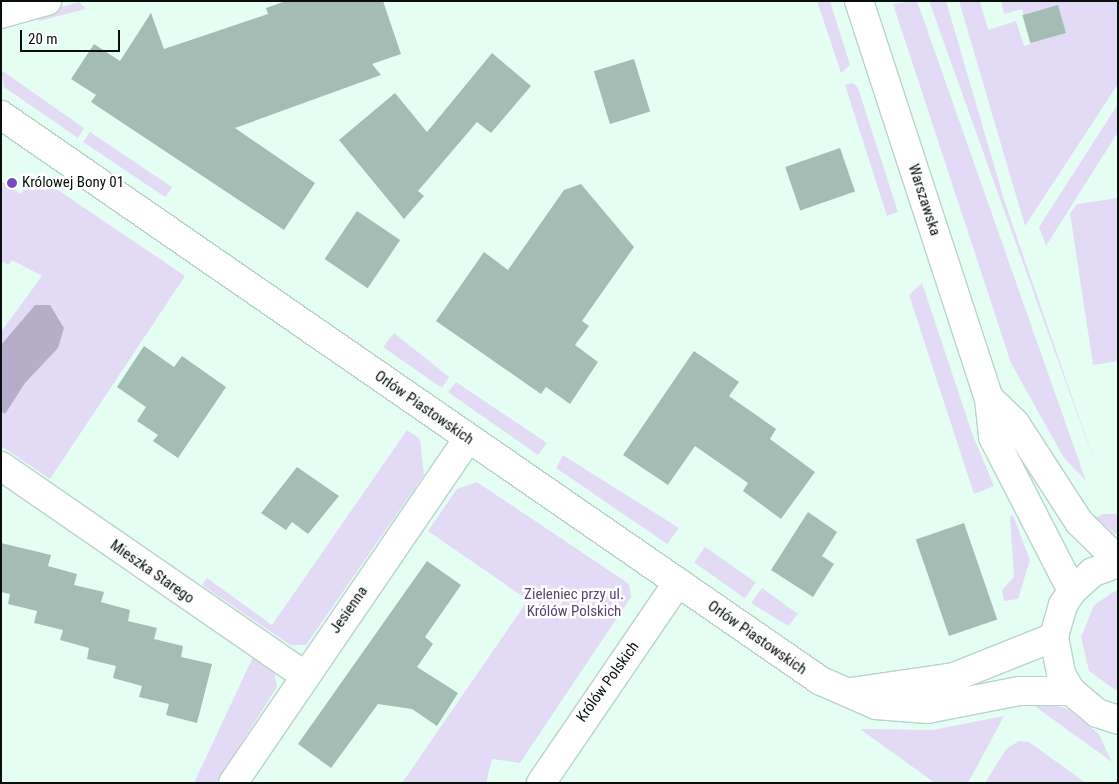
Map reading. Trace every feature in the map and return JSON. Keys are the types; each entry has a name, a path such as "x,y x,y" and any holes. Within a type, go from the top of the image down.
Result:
{"street":[{"path":"1,14 46,1"},
{"name":"Warszawska","path":"859,1 989,398 994,437 1072,591"},
{"name":"Orłów Piastowskich","path":"1,115 810,675 876,705 927,709 1018,692 1071,691"},
{"name":"Warszawska","path":"989,398 1015,423 1079,522 1118,561"},
{"name":"Jesienna","path":"233,783 304,675 468,438"},
{"name":"Mieszka Starego","path":"1,466 304,675"},
{"path":"1116,723 1082,703 1071,691 1061,674 1054,637 1062,605 1072,591 1093,572 1118,561"},
{"name":"Królów Polskich","path":"541,783 678,582"},
{"path":"851,692 954,678 1054,637"}],"green space":[{"path":"817,1 830,1 850,65 841,73"},
{"path":"917,1 1086,481 1064,458 1011,363 893,4"},
{"path":"929,1 946,1 1005,203 1099,475"},
{"path":"959,1 980,2 988,30 1016,21 1024,46 1032,43 1022,9 1004,14 1001,1 1118,1 1118,84 1025,226"},
{"path":"79,2 86,9 39,21 35,15"},
{"path":"1,70 84,128 78,138 4,87"},
{"path":"853,83 858,88 898,212 887,216 845,85"},
{"path":"1118,104 1118,132 1046,246 1039,227"},
{"path":"90,132 172,187 165,197 83,142"},
{"path":"1,181 21,194 28,184 55,188 185,276 50,479 1,446 1,332 42,276 12,260 9,265 1,261"},
{"path":"1118,198 1118,361 1093,365 1070,213 1077,204"},
{"path":"922,283 973,436 994,486 974,494 909,295"},
{"path":"394,333 449,377 442,388 383,347"},
{"path":"456,382 547,443 538,455 448,392"},
{"path":"407,430 420,439 424,475 306,645 290,645 202,585 207,578 272,625"},
{"path":"563,455 679,528 667,544 556,468"},
{"name":"Zieleniec przy ul. Królów Polskich","path":"477,482 629,584 631,597 520,763 492,759 486,783 402,783 528,600 428,531 457,489"},
{"path":"1103,514 1118,514 1118,536 1095,518"},
{"path":"1013,515 1030,560 1018,599 1004,601 1002,590 1014,577 1010,517"},
{"path":"705,547 756,583 745,598 694,563"},
{"path":"762,588 798,614 788,626 751,603"},
{"path":"1118,589 1118,692 1089,671 1081,637 1094,605"},
{"path":"253,657 274,672 277,687 216,783 194,783"},
{"path":"1029,702 1045,702 1068,709 1099,734 1112,762"},
{"path":"1004,716 968,783 935,783 860,729 933,730"},
{"path":"1019,741 1029,742 1086,783 985,783 1006,749"}],"shaded area":[{"path":"35,305 50,305 64,328 58,348 25,383 5,414 1,411 1,345"}],"building":[{"path":"286,1 383,1 401,54 372,64 381,75 235,128 315,183 284,230 91,102 96,95 71,79 94,44 120,61 151,13 164,49 268,14 266,8"},
{"path":"1058,5 1066,33 1030,43 1022,15"},
{"path":"492,53 531,86 491,133 477,122 418,191 424,196 404,219 339,140 395,93 427,132"},
{"path":"634,59 650,112 610,124 594,71"},
{"path":"840,148 855,191 800,210 785,167"},
{"path":"581,184 634,247 582,321 589,326 575,345 598,362 570,404 546,387 541,394 436,321 484,252 508,270 564,190"},
{"path":"357,211 400,240 368,288 325,259"},
{"path":"144,346 174,367 182,356 226,387 178,458 153,441 158,435 137,421 146,407 117,387"},
{"path":"694,351 739,382 729,396 776,429 770,439 815,472 781,519 743,491 748,483 695,446 668,485 623,455"},
{"path":"297,467 339,496 308,534 292,522 286,530 261,513"},
{"path":"808,512 837,532 822,556 834,564 813,597 771,570"},
{"path":"964,523 997,619 949,636 916,540"},
{"path":"1,543 51,555 48,566 77,574 74,585 104,592 101,602 130,610 128,621 157,628 154,639 183,646 181,657 212,664 197,723 166,715 169,704 139,697 142,686 113,678 116,666 87,659 89,648 60,640 63,630 34,623 37,611 8,604 10,594 1,592"},
{"path":"427,561 461,585 425,637 433,644 417,667 458,693 437,726 412,709 378,704 331,768 298,744"}],"place":[{"name":"Królowej Bony 01","path":"12,183"}]}
